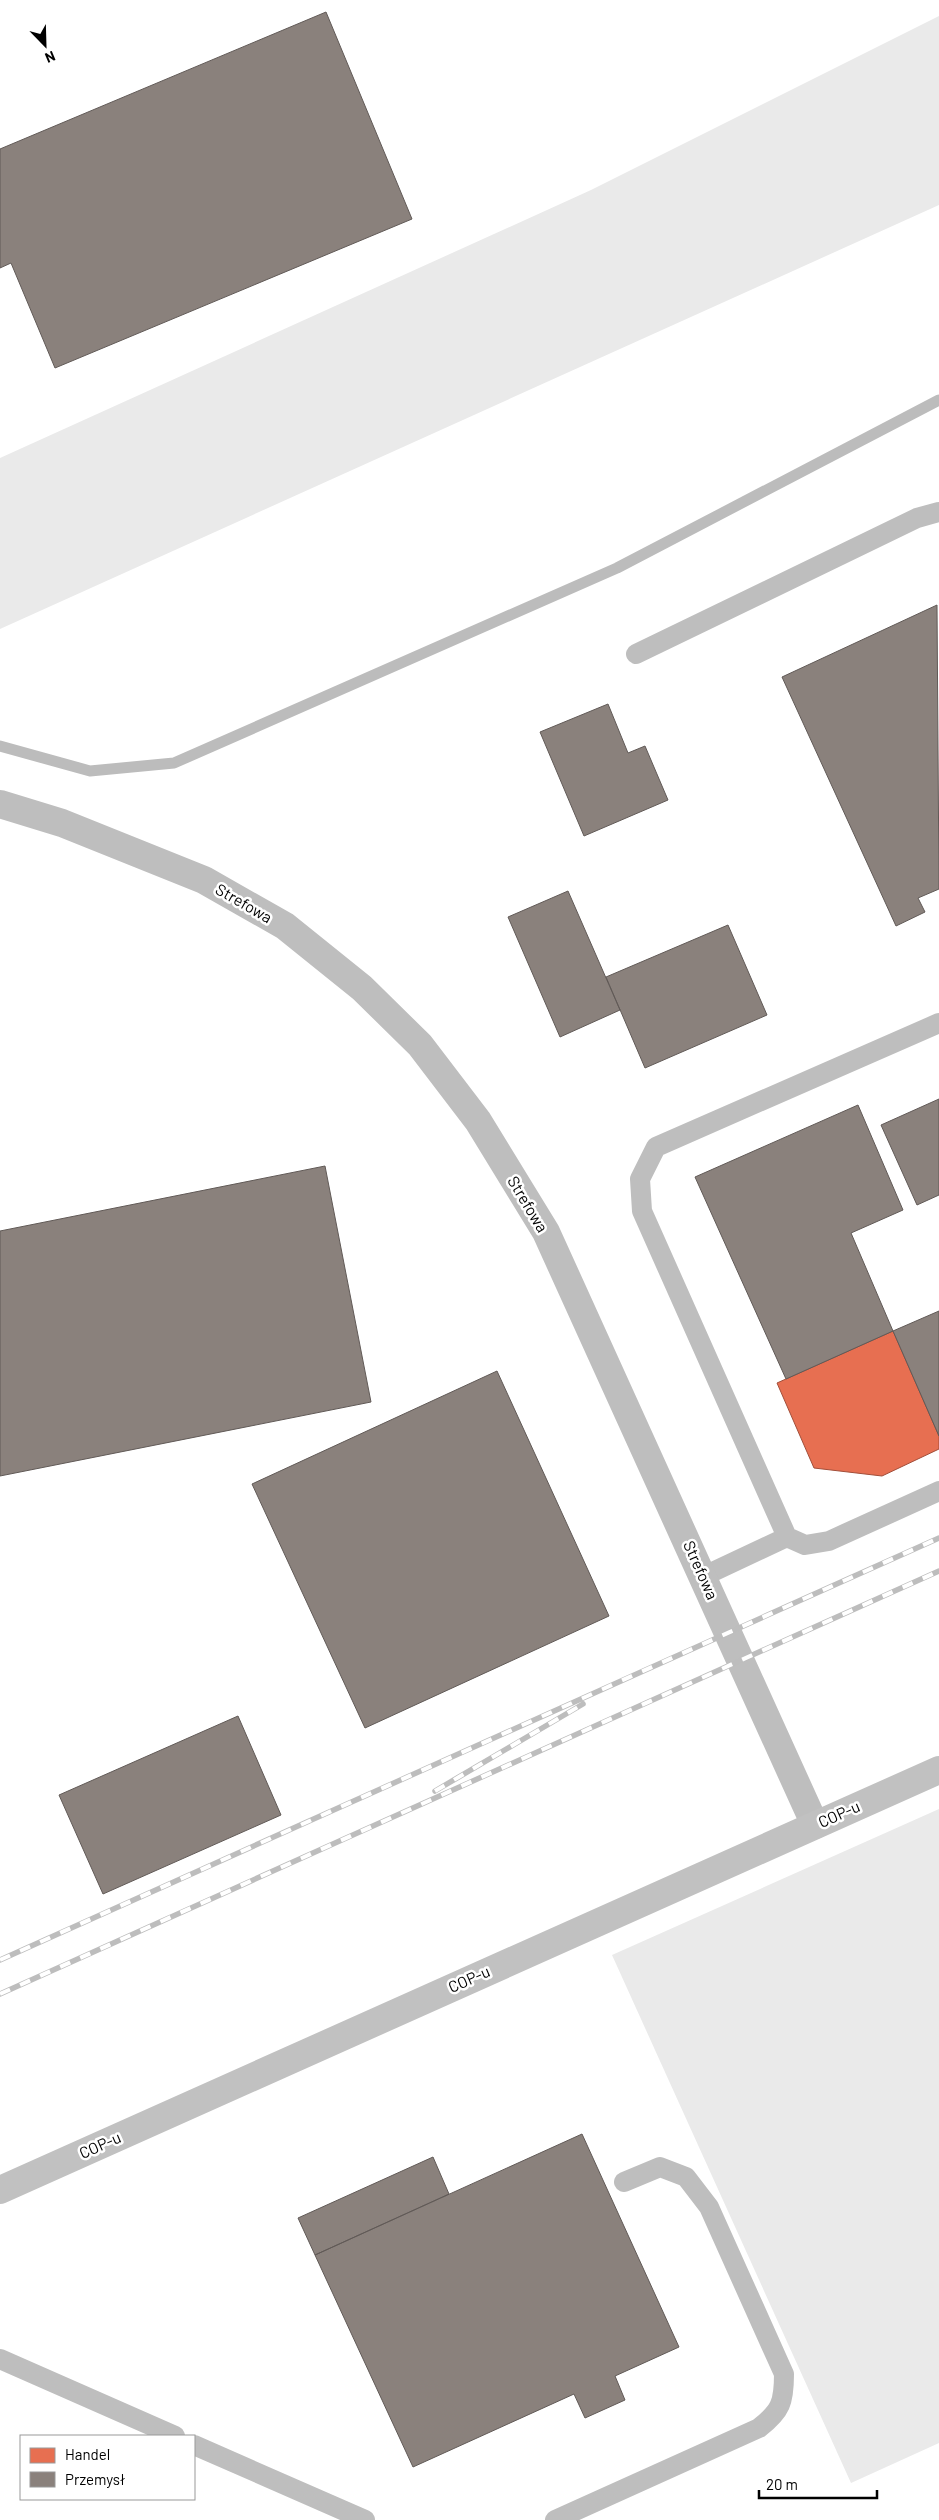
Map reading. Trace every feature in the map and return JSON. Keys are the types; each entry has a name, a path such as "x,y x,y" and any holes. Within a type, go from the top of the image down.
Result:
{"main road":[{"name":"COP-u","path":"0,2190 939,1770"}],"street":[{"name":"Strefowa","path":"0,804 62,823 204,880 285,926 362,988 420,1045 478,1121 546,1232 704,1576 815,1825"}],"lane":[{"path":"636,654 917,518 939,512"},
{"path":"786,1537 642,1211 640,1179 656,1147 939,1023"},
{"path":"704,1576 786,1537 805,1544 829,1541 939,1491"},
{"path":"555,2520 759,2428 776,2415 784,2395 784,2374 709,2207 686,2177 660,2167 624,2182"},
{"path":"0,2359 173,2435"},
{"path":"195,2445 365,2520"}],"shaded area":[{"path":"939,16 939,205 0,629 0,458 591,190"},
{"path":"939,1809 939,2443 851,2483 612,1955"}],"building: Handel":[{"path":"893,1331 939,1436 939,1449 882,1476 814,1468 777,1383"}],"building: Przemysł":[{"path":"326,12 412,219 55,368 11,263 0,268 0,149"},
{"path":"937,605 939,889 918,898 925,912 896,926 782,677"},
{"path":"608,704 628,753 645,746 668,800 584,836 540,732"},
{"path":"568,891 620,1010 560,1037 508,917"},
{"path":"728,925 767,1015 645,1068 606,977"},
{"path":"939,1099 939,1195 917,1205 881,1125"},
{"path":"858,1105 903,1210 851,1233 893,1331 786,1379 695,1177"},
{"path":"325,1166 371,1402 0,1476 0,1231"},
{"path":"939,1311 939,1436 893,1331"},
{"path":"497,1371 609,1616 365,1728 252,1484"},
{"path":"238,1716 281,1815 103,1894 59,1795"},
{"path":"582,2134 679,2347 615,2376 625,2400 585,2418 574,2394 413,2467 315,2255"},
{"path":"433,2157 449,2194 315,2255 298,2218"}],"waterway":[{"path":"0,746 90,771 174,763 617,568 939,400"}],"railway":[{"path":"0,1960 939,1538"},
{"path":"0,1994 939,1571"},
{"path":"435,1791 583,1704"}]}
